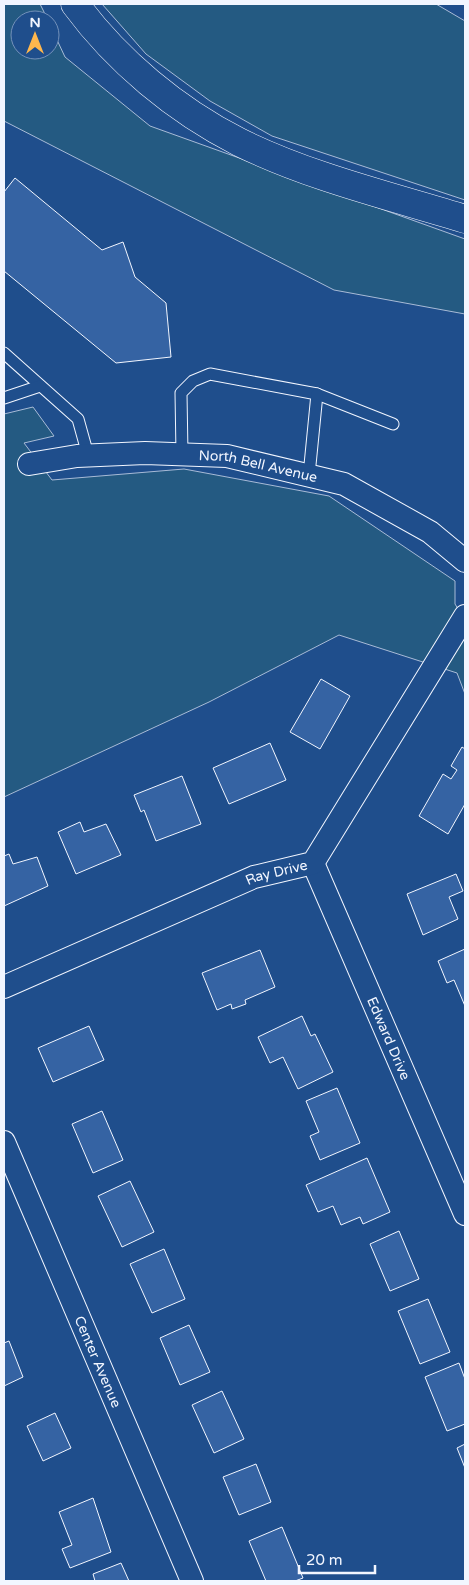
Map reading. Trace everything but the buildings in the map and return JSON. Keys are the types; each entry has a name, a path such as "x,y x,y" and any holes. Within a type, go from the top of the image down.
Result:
{"highway":[{"path":"75,4 111,46 139,74 198,118 238,141 312,171 465,219"}],"street":[{"name":"North Bell Avenue","path":"29,464 88,456 145,452 227,456 344,484 430,532 465,561"},
{"name":"Ray Drive","path":"4,987 254,877 313,863 465,616"},
{"name":"Edward Drive","path":"313,863 465,1214"},
{"name":"Center Avenue","path":"4,1142 192,1581"}],"lane":[{"path":"4,353 78,419 88,456"},
{"path":"182,454 181,393 194,381 210,374 317,394 393,424"},
{"path":"4,398 40,386"},
{"path":"309,475 317,394"}],"shaded area":[{"path":"4,4 40,4 43,10 10,10 10,60 60,60 60,46 65,57 150,126 465,239 465,314 334,290 4,121"},
{"path":"102,4 436,4 465,21 465,200 272,136 210,101 146,54"},
{"path":"33,407 54,436 24,443 52,480 184,469 329,496 455,581 455,604 465,620 465,694 457,673 339,635 209,702 4,797 4,414"}]}
